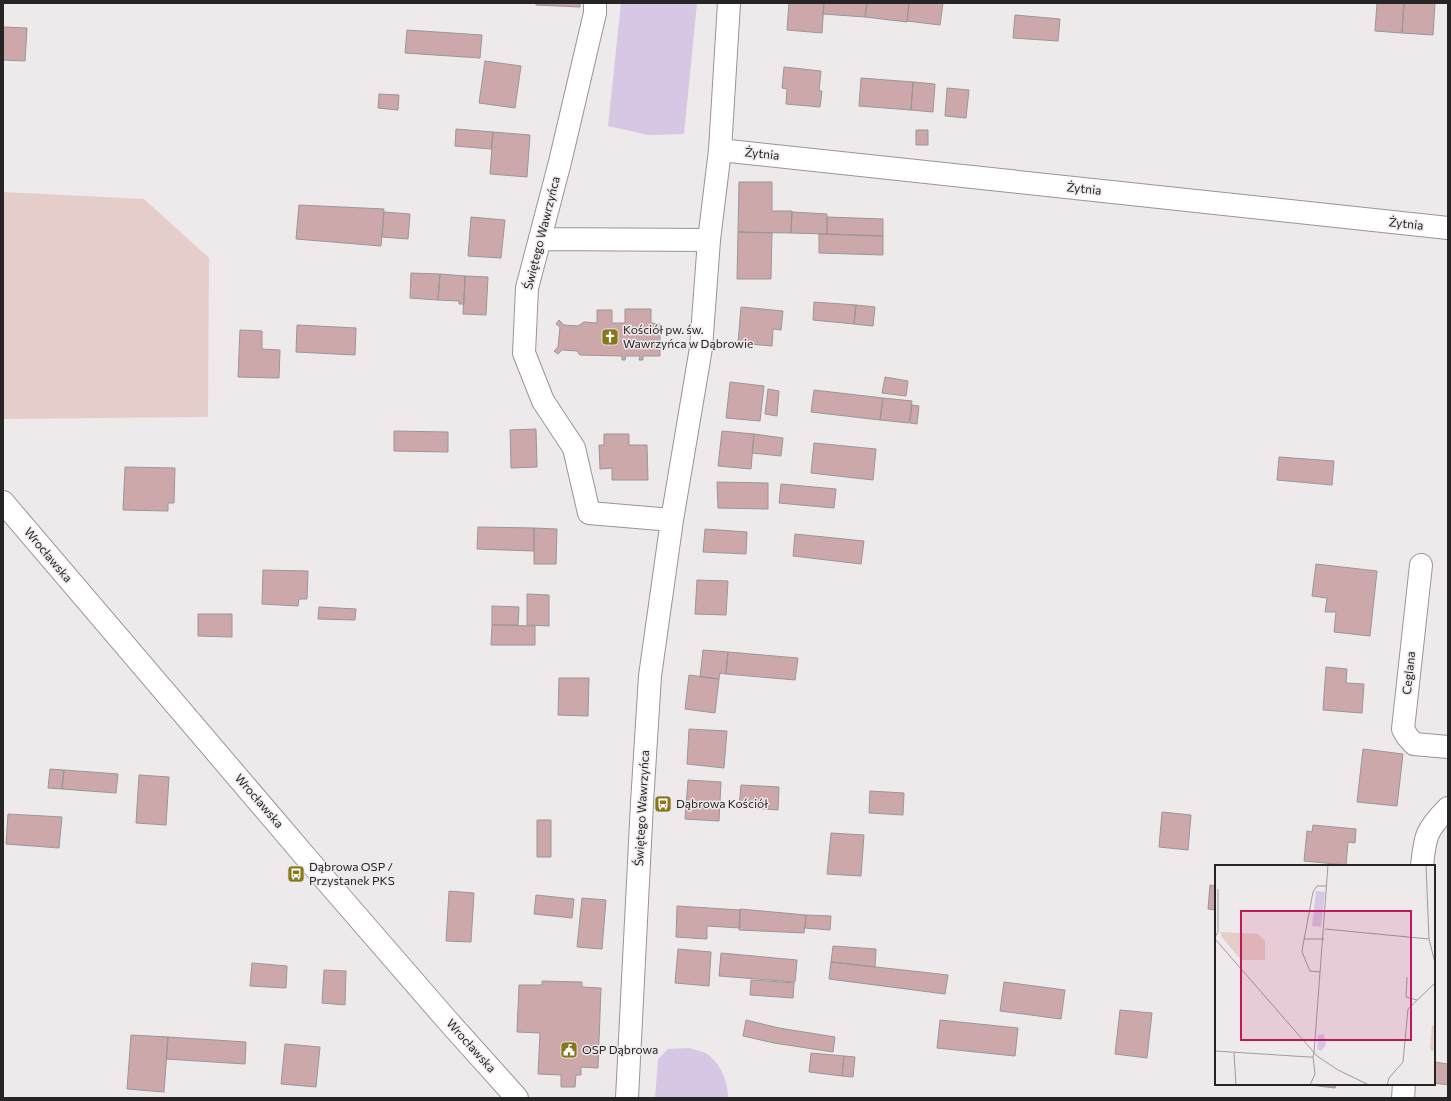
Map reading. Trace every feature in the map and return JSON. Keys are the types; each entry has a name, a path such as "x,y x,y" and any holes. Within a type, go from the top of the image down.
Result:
{"street":[{"name":"Świętego Wawrzyńca","path":"595,3 560,162 527,288 524,352 543,401 574,448 589,513 672,520"},
{"name":"Świętego Wawrzyńca","path":"627,1098 650,676 672,520 701,348 709,240 720,150 729,3"},
{"name":"Żytnia","path":"720,150 1448,228"},
{"path":"540,239 709,240"},
{"name":"Wrocławska","path":"3,502 310,862 517,1098"},
{"name":"Ceglana","path":"1421,565 1403,728 1406,736 1414,744 1448,747"},
{"path":"1422,865 1427,833 1448,808"},
{"path":"1403,1098 1404,1085"}],"shaded area":[{"path":"621,3 697,3 684,134 648,135 608,126"},
{"path":"3,192 144,199 209,258 208,417 3,419"},
{"path":"689,1048 707,1054 720,1068 727,1085 728,1098 655,1098 658,1059 668,1049"}],"building":[{"path":"536,3 580,3 580,7 536,5"},
{"path":"789,3 824,3 822,33 787,30"},
{"path":"824,3 867,3 865,17 823,14"},
{"path":"867,3 909,3 907,22 865,17"},
{"path":"909,3 943,3 940,25 907,21"},
{"path":"1377,3 1404,3 1402,33 1375,31"},
{"path":"1404,3 1435,3 1433,35 1402,33"},
{"path":"1015,15 1060,19 1058,41 1013,38"},
{"path":"3,27 27,28 25,61 3,60"},
{"path":"407,30 482,35 480,58 405,53"},
{"path":"485,61 521,66 515,108 479,103"},
{"path":"784,67 821,71 819,91 822,91 820,107 786,104 787,89 782,88"},
{"path":"861,78 913,82 911,110 859,106"},
{"path":"913,82 935,84 933,112 911,110"},
{"path":"947,88 969,90 966,118 945,116"},
{"path":"379,94 399,95 398,110 378,108"},
{"path":"456,129 493,132 491,149 455,146"},
{"path":"916,130 928,130 928,145 916,145"},
{"path":"493,132 530,135 527,177 490,174"},
{"path":"739,182 772,182 772,211 792,211 791,233 738,232"},
{"path":"299,205 384,209 381,246 296,239"},
{"path":"384,212 410,214 408,239 382,237"},
{"path":"792,212 827,214 827,234 791,233"},
{"path":"471,217 505,220 501,258 468,256"},
{"path":"827,217 883,219 883,236 827,234"},
{"path":"738,232 772,233 771,279 737,279"},
{"path":"819,234 883,236 883,255 819,253"},
{"path":"411,273 440,274 438,300 410,298"},
{"path":"440,274 465,276 464,304 459,304 459,301 438,300"},
{"path":"465,276 488,277 486,315 463,314"},
{"path":"814,302 856,305 854,324 813,320"},
{"path":"856,305 875,307 873,326 854,324"},
{"path":"741,307 783,311 781,330 773,329 772,346 738,343"},
{"name":"Kościół pw. św. Wawrzyńca w Dąbrowie","path":"625,309 651,309 651,323 660,324 660,356 643,356 643,360 639,360 640,356 626,356 625,360 622,360 622,356 580,355 577,351 562,350 558,354 554,351 558,347 560,327 556,324 559,320 564,325 578,326 584,322 597,323 597,310 612,310 612,323 625,323"},
{"path":"297,325 356,328 355,355 296,352"},
{"path":"240,330 262,331 262,349 280,350 279,378 238,377"},
{"path":"885,377 908,381 906,396 882,393"},
{"path":"730,382 764,386 760,421 726,418"},
{"path":"768,389 779,391 777,416 765,414"},
{"path":"814,390 883,398 880,420 811,412"},
{"path":"883,398 912,401 909,423 880,420"},
{"path":"912,405 919,406 917,424 910,423"},
{"path":"536,429 537,467 511,468 510,430"},
{"path":"394,431 448,432 448,452 394,451"},
{"path":"722,431 754,434 751,469 718,466"},
{"path":"604,434 629,434 629,445 647,445 648,480 612,480 612,468 600,469 599,445 604,445"},
{"path":"754,434 783,438 781,456 752,453"},
{"path":"814,443 876,449 873,480 811,473"},
{"path":"1279,457 1334,461 1332,485 1277,480"},
{"path":"125,467 175,468 174,503 168,503 168,511 123,510"},
{"path":"717,482 768,483 768,509 718,508"},
{"path":"781,484 836,489 834,508 779,503"},
{"path":"478,527 534,528 534,551 477,549"},
{"path":"534,528 557,529 556,564 534,564"},
{"path":"705,529 747,532 746,554 703,552"},
{"path":"795,534 864,541 861,564 793,556"},
{"path":"1316,564 1377,571 1370,636 1334,632 1336,612 1325,612 1327,598 1312,596"},
{"path":"263,570 308,571 307,599 299,599 298,606 262,604"},
{"path":"697,580 728,581 726,615 695,614"},
{"path":"527,594 549,595 549,626 527,625"},
{"path":"492,606 519,607 518,625 492,625"},
{"path":"319,607 356,609 355,620 318,619"},
{"path":"198,614 232,614 232,637 198,636"},
{"path":"492,625 535,626 535,645 491,645"},
{"path":"703,650 728,652 726,674 720,673 719,679 700,677"},
{"path":"728,652 798,658 795,680 726,674"},
{"path":"1326,667 1347,669 1346,683 1364,684 1362,713 1323,710"},
{"path":"689,675 719,679 715,713 685,709"},
{"path":"559,678 589,678 588,716 558,715"},
{"path":"689,729 727,731 724,768 687,764"},
{"path":"1363,749 1403,754 1397,806 1357,802"},
{"path":"50,769 64,770 62,789 48,788"},
{"path":"64,770 118,774 116,793 62,789"},
{"path":"139,775 169,777 166,825 136,823"},
{"path":"688,780 721,782 719,821 685,819"},
{"path":"741,785 779,787 778,810 739,807"},
{"path":"870,791 904,793 903,815 869,813"},
{"path":"1162,812 1191,815 1188,850 1159,847"},
{"path":"8,814 62,817 59,848 6,844"},
{"path":"537,820 551,820 551,857 537,857"},
{"path":"1313,825 1356,829 1355,843 1348,842 1346,865 1304,861 1307,831 1312,832"},
{"path":"831,833 864,835 861,876 827,874"},
{"path":"1210,885 1215,886 1215,910 1208,909"},
{"path":"449,891 474,893 471,942 446,941"},
{"path":"536,895 574,899 572,918 534,914"},
{"path":"582,898 606,900 602,949 577,947"},
{"path":"677,906 740,910 740,928 707,926 707,939 676,937"},
{"path":"740,909 806,915 804,933 739,930"},
{"path":"806,915 831,916 830,930 805,928"},
{"path":"833,946 876,949 875,967 831,962"},
{"path":"678,949 711,952 709,986 675,983"},
{"path":"721,953 797,960 795,982 719,976"},
{"path":"831,962 948,975 945,994 829,979"},
{"path":"252,963 287,966 286,988 250,986"},
{"path":"324,970 346,971 345,1005 322,1003"},
{"path":"751,980 794,983 793,998 750,995"},
{"name":"OSP Dąbrowa","path":"542,981 582,982 582,987 601,988 598,1068 581,1067 581,1075 576,1075 575,1087 561,1087 561,1075 538,1074 540,1033 517,1032 519,985 542,985"},
{"path":"1004,982 1065,990 1061,1019 1000,1011"},
{"path":"1120,1010 1152,1013 1147,1058 1115,1054"},
{"path":"746,1020 779,1028 835,1037 833,1052 774,1043 743,1036"},
{"path":"940,1020 1018,1028 1015,1056 937,1048"},
{"path":"131,1035 168,1037 164,1092 127,1089"},
{"path":"168,1037 246,1042 245,1064 166,1059"},
{"path":"285,1044 320,1047 316,1087 281,1084"},
{"path":"811,1053 844,1056 842,1076 809,1072"},
{"path":"844,1056 855,1057 853,1077 842,1076"},
{"path":"1435,1062 1448,1064 1448,1085 1435,1083"},
{"path":"1310,1085 1336,1085 1335,1088"}],"place":[{"name":"Kościół pw. św. Wawrzyńca w Dąbrowie","path":"610,337"},
{"name":"Dąbrowa Kościół","path":"663,804"},
{"name":"Dąbrowa OSP / Przystanek PKS","path":"296,874"},
{"name":"OSP Dąbrowa","path":"569,1050"}]}
